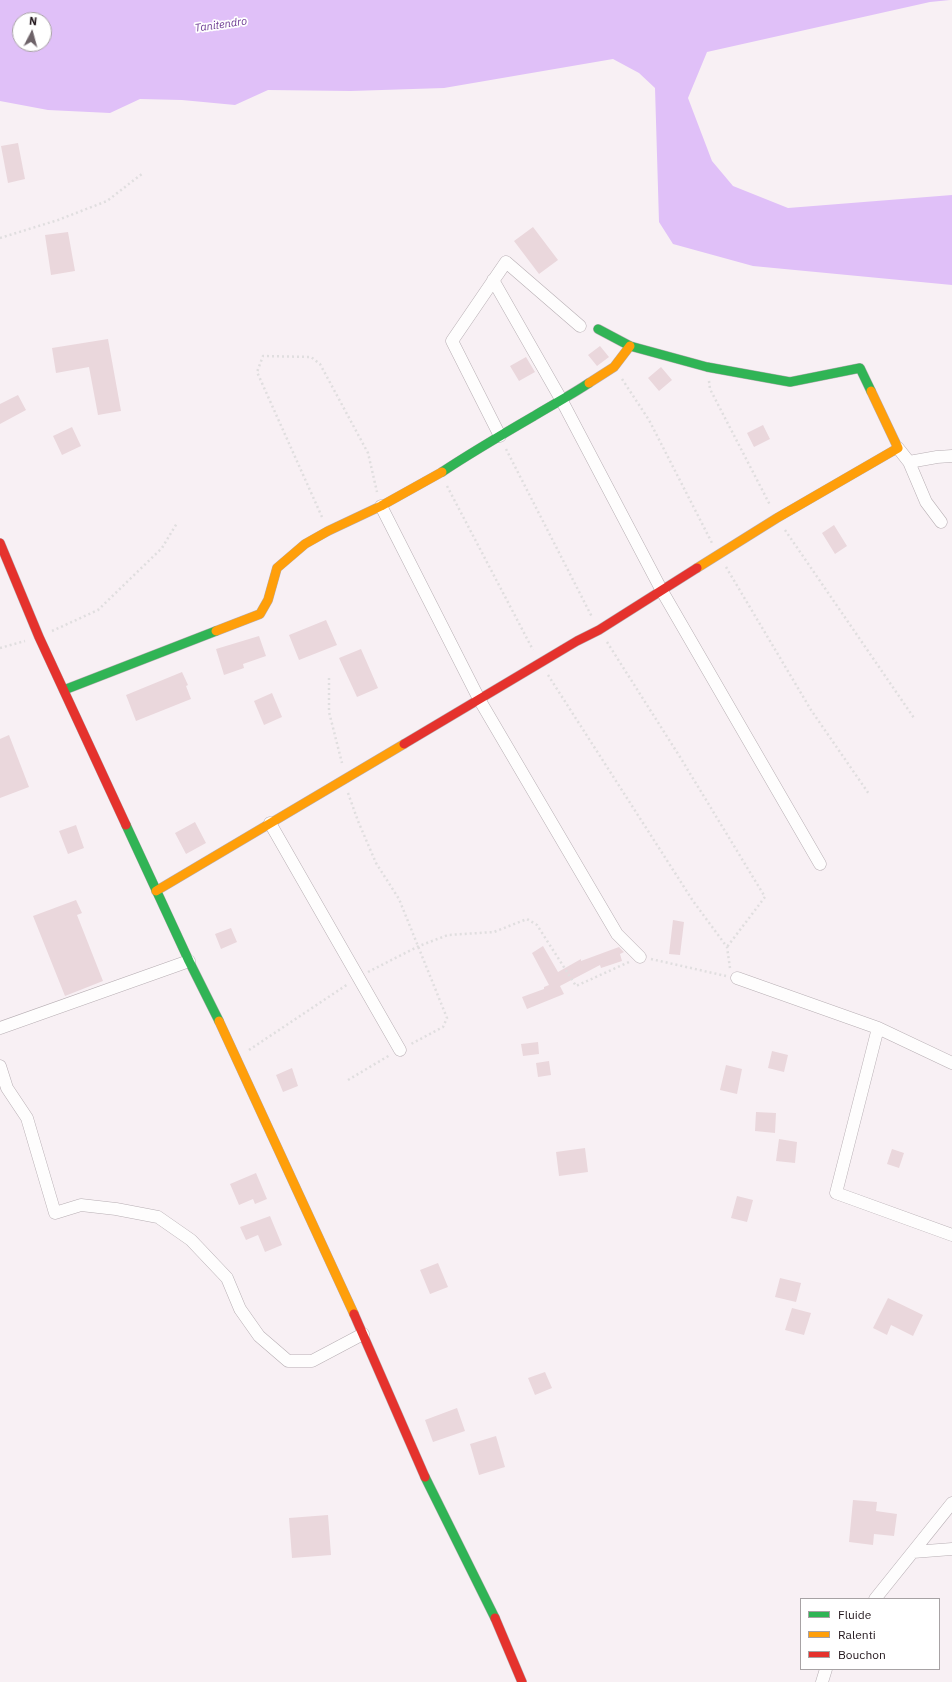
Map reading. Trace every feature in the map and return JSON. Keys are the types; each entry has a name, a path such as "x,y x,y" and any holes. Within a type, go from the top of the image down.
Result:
{"street":[{"path":"500,436 452,341 506,262 580,326"},
{"path":"493,280 562,402 662,591 820,864"},
{"path":"598,329 630,346 707,367 790,382 860,368 898,448 909,462 926,502 941,522"},
{"path":"64,690 260,614 268,600 277,568 305,544 328,531 381,506 440,473 545,409 562,402 614,367 630,346"},
{"path":"156,891 540,663 599,630 777,518 898,448"},
{"path":"909,462 952,456"},
{"path":"381,506 479,699 617,934 640,957"},
{"path":"0,543 39,637 156,891 237,1058 363,1334 434,1497 495,1617 522,1682"},
{"path":"270,823 400,1050"},
{"path":"0,1028 189,961"},
{"path":"734,978 878,1028 952,1063"},
{"path":"878,1028 836,1193 952,1235"},
{"path":"0,1066 7,1088 27,1118 55,1212 81,1205 116,1209 158,1217 191,1240 227,1278 240,1309 259,1336 288,1362 312,1361 363,1334"},
{"path":"875,1598 952,1503"},
{"path":"913,1552 952,1548"},
{"path":"822,1682 826,1670"}],"path":[{"path":"0,238 58,220 107,201 143,173"},
{"path":"328,531 257,372 263,356 311,357 320,364 368,453 381,506"},
{"path":"614,367 649,420 718,555 810,710 869,794"},
{"path":"707,367 710,389 777,518 914,718"},
{"path":"500,436 599,630 684,764 765,897 728,947"},
{"path":"237,1058 358,978 419,946 448,935 494,932 527,919 537,925 576,986 640,957 734,978 728,947 693,901 540,663 440,473"},
{"path":"0,648 39,637 98,610 162,548 177,523"},
{"path":"329,678 328,712 341,756 344,779 358,821 376,863 399,899 447,1018 443,1027 348,1080"}],"water":[{"name":"Tanitendro","path":"0,0 950,0 930,2 707,52 688,98 712,161 733,186 788,208 952,195 952,285 753,266 673,244 659,222 655,88 639,73 613,59 444,88 351,91 268,90 235,105 182,100 140,99 110,113 48,110 0,101"}],"building":[{"path":"18,143 25,179 8,183 1,146"},
{"path":"533,227 558,260 539,274 514,241"},
{"path":"68,232 75,271 51,275 45,235"},
{"path":"108,339 121,411 98,415 89,367 56,373 52,348"},
{"path":"600,346 609,357 597,366 588,355"},
{"path":"526,357 535,372 519,381 510,366"},
{"path":"661,367 672,380 659,391 648,378"},
{"path":"18,395 26,410 0,424 0,404"},
{"path":"763,425 770,439 754,447 747,433"},
{"path":"72,427 81,446 62,455 53,436"},
{"path":"834,525 847,546 835,554 822,533"},
{"path":"326,620 337,645 299,660 289,635"},
{"path":"259,636 266,656 243,664 244,668 224,675 216,649"},
{"path":"361,649 378,688 357,697 339,658"},
{"path":"182,672 188,685 186,686 191,699 136,721 126,695"},
{"path":"272,693 282,717 264,725 254,701"},
{"path":"9,735 29,787 0,798 0,739"},
{"path":"195,822 206,843 186,854 175,833"},
{"path":"76,825 84,848 68,854 59,831"},
{"path":"76,900 82,913 77,915 103,981 65,996 33,916"},
{"path":"673,920 684,922 680,955 669,954"},
{"path":"231,928 237,942 221,949 215,934"},
{"path":"543,946 558,972 581,959 581,961 619,947 624,952 620,954 622,961 601,968 600,965 560,986 564,994 527,1009 522,997 544,989 544,987 549,985 532,953"},
{"path":"538,1042 539,1054 523,1056 521,1044"},
{"path":"772,1051 788,1055 784,1072 768,1068"},
{"path":"549,1061 551,1075 538,1077 536,1063"},
{"path":"726,1065 742,1069 737,1094 720,1090"},
{"path":"292,1068 298,1086 283,1092 276,1075"},
{"path":"756,1112 776,1113 775,1133 755,1131"},
{"path":"779,1139 797,1142 795,1163 776,1161"},
{"path":"585,1148 588,1172 559,1176 556,1152"},
{"path":"892,1149 904,1153 899,1168 887,1164"},
{"path":"256,1173 267,1199 255,1204 253,1199 239,1205 230,1184"},
{"path":"737,1196 753,1200 747,1222 731,1218"},
{"path":"270,1216 282,1245 265,1252 258,1235 246,1240 240,1227"},
{"path":"438,1263 448,1287 430,1294 420,1270"},
{"path":"780,1278 801,1283 796,1302 775,1297"},
{"path":"888,1298 923,1315 913,1336 891,1325 887,1335 873,1328"},
{"path":"792,1308 811,1313 804,1335 785,1330"},
{"path":"545,1372 552,1388 535,1395 528,1378"},
{"path":"457,1408 465,1431 433,1442 425,1420"},
{"path":"496,1436 505,1467 479,1475 470,1444"},
{"path":"853,1500 877,1502 876,1511 897,1514 894,1536 874,1534 873,1545 849,1542"},
{"path":"328,1515 331,1555 292,1558 289,1518"}],"traffic: fast":[{"path":"598,329 630,346 707,367 790,382 860,368 871,391"},
{"path":"442,472 589,383"},
{"path":"64,690 216,631"},
{"path":"126,825 189,961 219,1021"},
{"path":"425,1477 495,1618"}],"traffic: slow":[{"path":"589,383 614,367 630,346"},
{"path":"697,568 777,518 898,448 871,391"},
{"path":"216,631 260,614 268,600 277,568 305,544 328,531 381,506 442,472"},
{"path":"156,891 404,744"},
{"path":"219,1021 354,1314"}],"traffic: jam":[{"path":"0,543 39,637 126,825"},
{"path":"404,744 577,641 599,630 697,568"},
{"path":"354,1314 425,1477"},
{"path":"495,1618 522,1682"}]}
